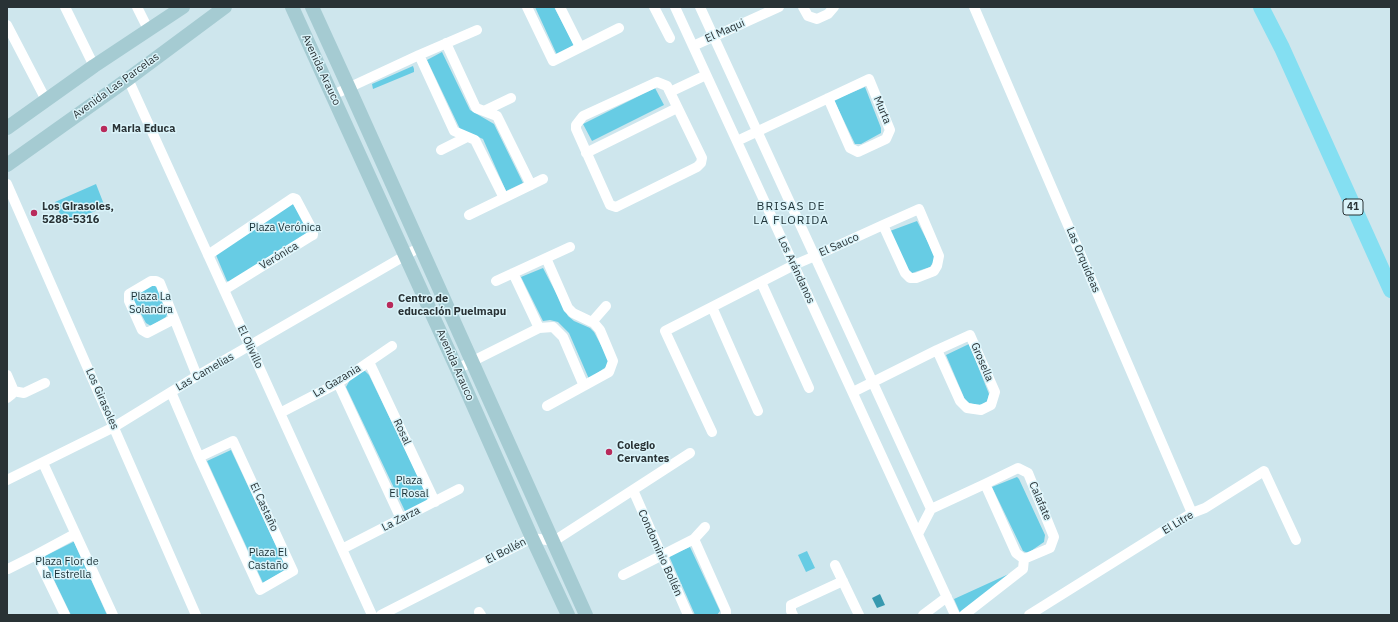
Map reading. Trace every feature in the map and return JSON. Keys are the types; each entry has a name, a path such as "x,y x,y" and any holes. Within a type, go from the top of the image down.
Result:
{"main road":[{"name":"41","path":"1261,7 1282,48 1391,290"},
{"name":"41","path":"1267,7 1282,48"}],"street":[{"path":"65,7 94,66"},
{"path":"137,7 148,29"},
{"path":"7,128 94,66 183,7"},
{"name":"Avenida Arauco","path":"292,7 568,615"},
{"name":"Avenida Arauco","path":"312,7 554,541 586,615"},
{"path":"527,7 553,61 619,28"},
{"path":"560,7 580,47"},
{"path":"654,7 670,38"},
{"name":"Los Arándanos","path":"675,7 955,615"},
{"name":"Los Arándanos","path":"700,7 931,509"},
{"name":"El Maqui","path":"693,46 779,7"},
{"path":"803,7 808,16 817,19 828,14 834,7"},
{"name":"Las Orquídeas","path":"974,7 1192,513"},
{"name":"Avenida Las Parcelas","path":"7,164 128,79 223,9"},
{"path":"7,25 46,100"},
{"path":"333,95 477,30"},
{"path":"446,43 476,108 497,116 531,185"},
{"path":"419,55 454,131 475,140 504,198"},
{"path":"670,92 706,75"},
{"name":"El Olivillo","path":"128,79 372,615"},
{"name":"Murta","path":"737,141 757,130 869,79 890,130 886,139 858,152 850,148 828,98"},
{"path":"657,82 667,86 670,92 702,158 701,163 697,167 616,207 610,205 586,153 576,129 576,125 583,116 657,82"},
{"path":"484,111 511,98"},
{"path":"586,153 677,108"},
{"path":"441,150 468,137"},
{"path":"469,215 543,179"},
{"name":"Los Girasoles","path":"7,184 196,615"},
{"name":"Verónica","path":"208,255 293,198 296,200 313,231 313,235 224,290"},
{"name":"El Sauco","path":"712,432 665,331 794,265 815,256 883,225 919,209 939,256 937,266 934,271 916,278 910,278 905,273 883,225"},
{"name":"Las Camelias","path":"7,480 114,427 197,376 420,246"},
{"path":"496,281 570,247"},
{"path":"546,258 568,308 573,313 592,322 600,330 613,361 609,372 547,406"},
{"path":"513,273 539,328"},
{"path":"174,319 147,333 142,330 129,301 129,294 150,281 160,283 197,376"},
{"path":"761,282 809,388"},
{"path":"592,322 606,306"},
{"path":"712,307 758,411"},
{"path":"457,369 539,328 553,327 563,337 584,386"},
{"name":"Grosella","path":"853,392 937,350 970,335 994,392 991,405 981,410 967,408 960,400 937,350"},
{"name":"La Gazania","path":"280,413 338,383 392,346"},
{"name":"Rosal","path":"369,362 435,502"},
{"path":"7,375 13,389 10,395"},
{"path":"10,395 24,393 45,383"},
{"path":"338,383 401,519"},
{"name":"El Castaño","path":"171,392 199,457 260,590 293,571 233,441 199,457"},
{"path":"554,541 690,453"},
{"path":"42,463 113,615"},
{"name":"Calafate","path":"931,509 1018,468 1028,473 1054,537 1050,548 1024,559"},
{"name":"El Litre","path":"1033,614 1192,513 1205,508 1264,471 1296,540"},
{"path":"964,615 1024,569 1024,559 1016,553 984,484"},
{"name":"La Zarza","path":"342,549 459,489"},
{"name":"Condominio Bollén","path":"633,490 688,615"},
{"path":"918,534 931,509"},
{"path":"623,575 694,539 705,528"},
{"path":"8,569 75,534"},
{"name":"El Bollén","path":"380,615 532,538 554,541"},
{"path":"694,539 726,611 726,615"},
{"path":"36,555 65,615"},
{"path":"835,565 859,615"},
{"path":"793,615 791,605 843,581"},
{"path":"923,615 947,597"}],"green space":[{"path":"535,7 554,7 574,45 557,55"},
{"path":"442,52 470,110 494,124 523,183 506,191 483,139 460,129 427,60"},
{"path":"413,66 414,72 373,89 372,84"},
{"path":"865,87 881,128 881,133 861,144 855,144 834,100"},
{"path":"655,88 664,105 592,141 583,124"},
{"path":"96,184 105,207 64,224 55,202"},
{"name":"Plaza Verónica","path":"291,201 310,231 231,283 227,281 216,255"},
{"path":"917,221 935,256 930,267 912,273 907,270 890,231"},
{"path":"543,268 568,316 574,321 590,328 594,332 609,360 606,367 589,379 569,333 558,322 550,320 543,321 521,277"},
{"name":"Plaza La Solandra","path":"153,284 159,287 168,311 166,317 151,326 146,323 134,301 134,295"},
{"path":"969,344 989,394 987,402 980,406 966,402 946,355"},
{"name":"Plaza El Rosal","path":"365,371 369,375 428,497 425,504 410,512 405,511 346,387 350,380 360,372"},
{"name":"Plaza El Castaño","path":"231,450 287,569 263,583 207,461"},
{"path":"1017,477 1045,535 1044,542 1028,553 1023,551 992,487"},
{"name":"Plaza Flor de la Estrella","path":"73,542 107,615 71,615 43,557"},
{"path":"690,547 720,611 717,615 695,615 669,556"},
{"path":"807,551 815,568 806,572 798,555"},
{"path":"1011,573 961,615 954,599"}],"shaded area":[{"path":"880,594 885,605 877,608 872,598"}],"place":[{"name":"Maria Educa","path":"104,129"},
{"name":"Los Girasoles, 5288-5316","path":"34,213"},
{"name":"Centro de educación Puelmapu","path":"390,305"},
{"name":"Colegio Cervantes","path":"609,452"}],"district":[{"name":"BRISAS DE LA FLORIDA","path":"791,214"}]}
